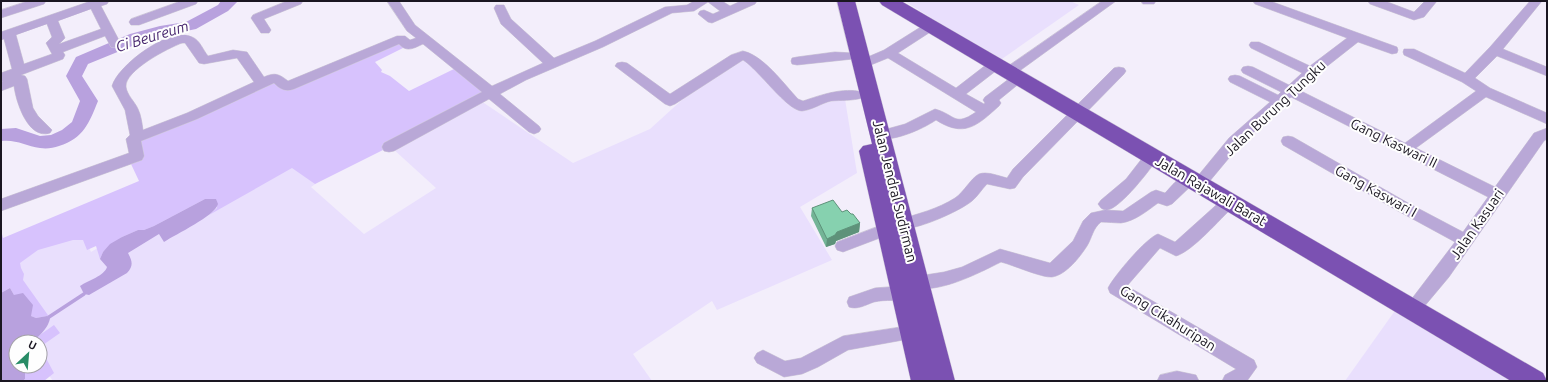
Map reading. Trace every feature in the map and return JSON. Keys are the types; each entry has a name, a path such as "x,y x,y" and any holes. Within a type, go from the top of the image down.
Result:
{"highway":[{"name":"Jalan Jendral Sudirman","path":"836,1 873,124 895,226 911,288 942,381"},
{"name":"Jalan Jendral Sudirman","path":"846,1 855,61 857,95 873,124"},
{"name":"Jalan Rajawali Barat","path":"896,3 931,26 1534,381"},
{"name":"Jalan Jendral Sudirman","path":"911,288 914,332 924,381"}],"street":[{"path":"1,14 40,1"},
{"path":"266,30 257,18 297,1"},
{"path":"393,1 411,28 486,88 490,93 534,129"},
{"path":"390,147 521,77 669,10 690,8 703,1"},
{"path":"714,1 729,11"},
{"path":"704,14 712,19 751,1"},
{"path":"957,94 1008,71 1110,1"},
{"path":"1258,1 1392,50"},
{"path":"1374,1 1414,16 1420,14 1429,1"},
{"path":"1467,79 1495,50 1536,1"},
{"path":"19,71 5,34 97,2 108,31 115,44"},
{"path":"135,22 172,9 196,4"},
{"path":"500,8 505,21 552,64"},
{"path":"1,78 58,55 58,44 51,19"},
{"path":"798,62 820,56 835,55 855,61 889,53 931,26"},
{"path":"58,44 108,31"},
{"name":"Jalan Burung Tungku","path":"911,288 967,272 1000,255 1047,270 1053,270 1082,241 1084,232 1092,220 1099,216 1124,216 1138,210 1156,196 1167,200 1194,181 1234,142 1311,72 1356,37"},
{"path":"138,137 132,111 119,86 120,79 128,69 173,41 187,39 191,42 204,60 216,60 232,54 242,55 262,83"},
{"path":"1,205 137,156 133,139 192,116 275,77 285,86 289,86 401,39 408,46 424,39"},
{"path":"1255,45 1311,72"},
{"path":"1495,50 1547,72"},
{"path":"1409,52 1467,79 1485,91 1546,119"},
{"path":"889,53 986,111"},
{"path":"622,66 669,100 734,59 744,56 760,68 793,102 802,106 829,97 857,95"},
{"name":"Gang Kaswari II","path":"1248,70 1291,90 1497,195"},
{"path":"873,124 895,133 914,127 935,114 954,124 964,125 986,111 994,103 990,100 1008,71"},
{"path":"843,246 895,226 932,214 960,202 974,191 984,178 990,178 1007,184 1013,181 1018,173 1119,71"},
{"path":"1,87 20,79 22,99 27,113 34,123 45,130"},
{"path":"1235,79 1279,101"},
{"path":"1408,149 1411,145 1485,91"},
{"name":"Jalan Kasuari","path":"1412,309 1443,272 1497,195 1543,135 1537,131 1546,119"},
{"name":"Gang Kaswari I","path":"1288,141 1396,203 1465,240"},
{"path":"1106,204 1131,183 1152,156"},
{"name":"Gang Cikahuripan","path":"1230,202 1176,250 1158,240 1116,288 1248,367 1243,374 1231,381"},
{"path":"855,302 876,294 911,288"},
{"path":"763,358 784,369 802,366 812,362 843,344 914,332"},
{"path":"1166,381 1177,379 1190,381"}],"shaded area":[{"path":"1070,1 1079,5 999,61 906,2"},
{"path":"399,42 407,46 375,62 382,70 381,72 390,76 409,91 456,68 484,91 407,138 315,184 292,168 209,215 217,208 216,199 205,199 154,226 144,230 138,230 122,237 103,252 100,259 96,246 87,250 83,240 73,240 38,250 20,263 24,274 23,280 50,318 47,316 36,318 31,316 31,310 14,295 10,288 1,293 1,230 3,238 139,181 131,164 143,159 135,143 274,80 283,89"},
{"path":"743,55 800,106 844,93 857,173 800,207 832,260 717,310 712,301 633,354 652,381 53,381 48,374 48,334 8,334 8,353 1,363 1,268 80,228 91,252 207,183 286,164 339,168 311,187 364,234 436,188 392,148 481,101 573,163 650,129 694,89"},
{"path":"205,199 216,199 218,204 210,214 164,242 159,234 128,253 132,263 131,268 127,273 89,295 84,294 80,286 103,273 107,267 100,259 103,252 110,244 138,230 144,230 154,226"},
{"path":"10,288 14,295 23,293 33,305 31,316 36,318 47,316 50,318 45,329 40,334 8,334 8,374 25,374 25,379 23,381 1,381 1,293"},
{"path":"1399,305 1527,381 1345,381"},
{"path":"54,325 60,333 48,341 48,334 41,334"},
{"path":"48,362 54,373 44,381 23,381 25,379 23,374 48,374"}],"building":[{"path":"833,200 842,212 847,210 853,214 860,223 837,232 835,235 827,239 812,208"}],"waterway":[{"name":"Ci Beureum","path":"1,135 16,134 40,142 51,142 69,134 81,122 89,101 74,76 82,61 136,38 160,31 190,26 223,8 230,1"},
{"path":"49,317 84,294"}]}
